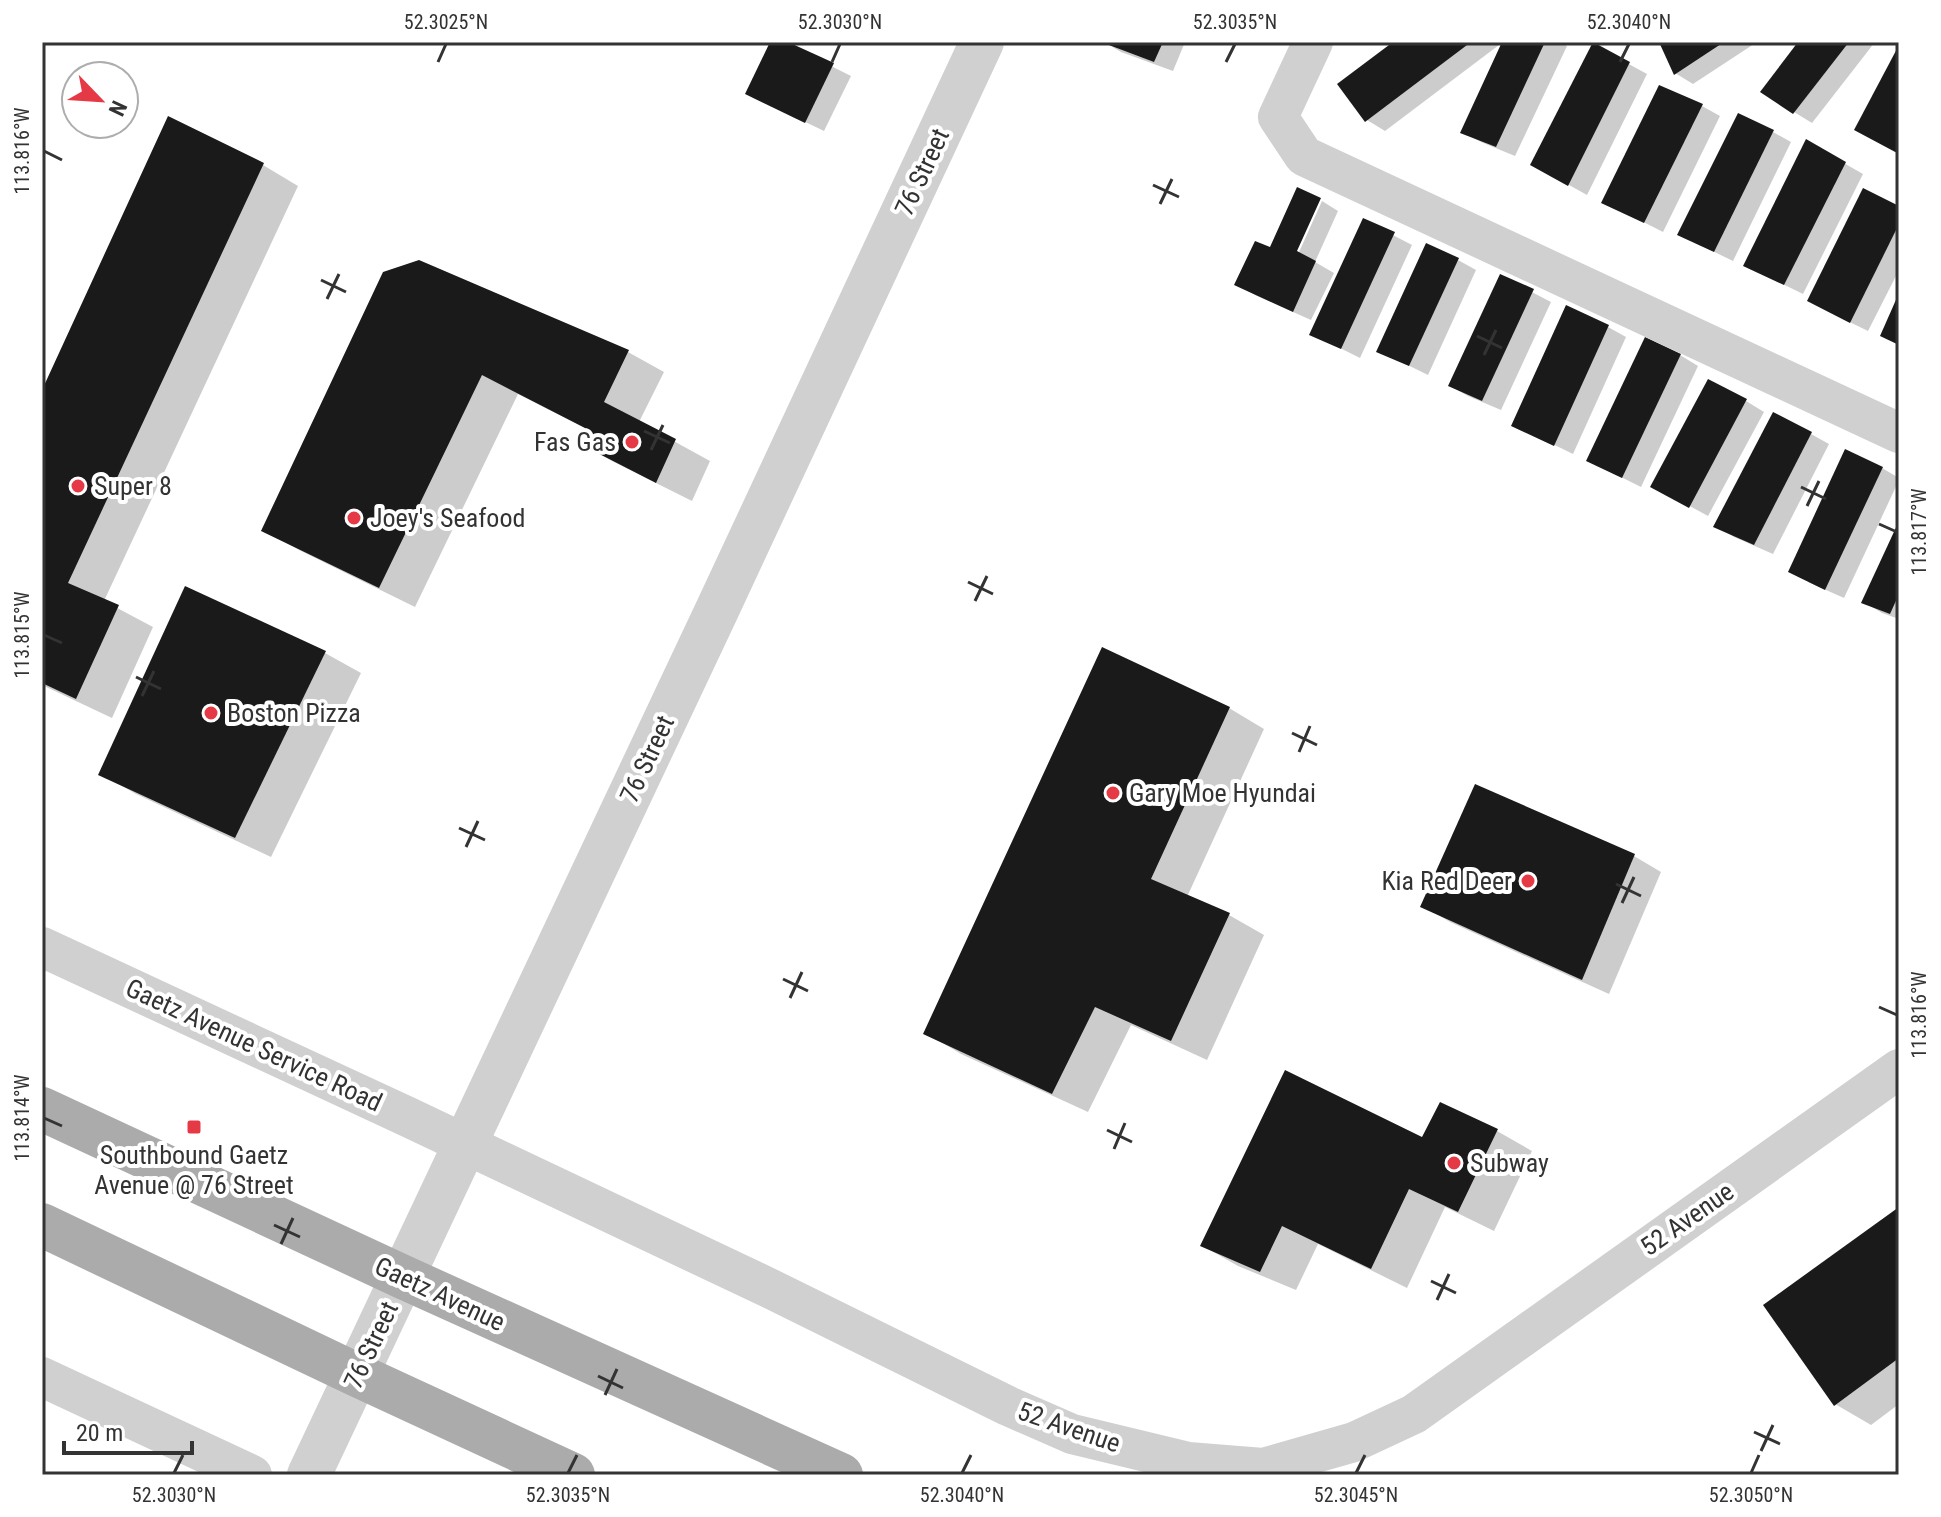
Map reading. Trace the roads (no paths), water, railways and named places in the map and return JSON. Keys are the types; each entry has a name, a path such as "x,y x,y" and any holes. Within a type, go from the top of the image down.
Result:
{"main road":[{"name":"Gaetz Avenue","path":"42,1109 841,1475"},
{"path":"42,1225 573,1475"}],"street":[{"name":"76 Street","path":"309,1475 982,42"},
{"path":"1313,42 1278,117 1304,156 1899,433"},
{"name":"Gaetz Avenue Service Road","path":"42,947 466,1144"},
{"name":"52 Avenue","path":"466,1144 1072,1434 1188,1462 1263,1468 1354,1442 1414,1414 1899,1069"},
{"path":"42,1377 252,1475"}],"place":[{"name":"Fas Gas","path":"632,442"},
{"name":"Super 8","path":"78,486"},
{"name":"Joey's Seafood","path":"354,518"},
{"name":"Boston Pizza","path":"211,713"},
{"name":"Gary Moe Hyundai","path":"1113,793"},
{"name":"Kia Red Deer","path":"1528,881"},
{"name":"Southbound Gaetz Avenue @ 76 Street","path":"194,1127"},
{"name":"Subway","path":"1454,1163"}]}
